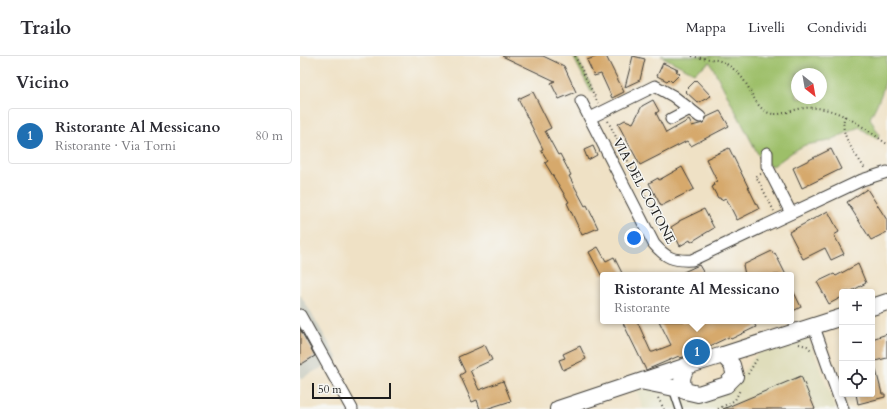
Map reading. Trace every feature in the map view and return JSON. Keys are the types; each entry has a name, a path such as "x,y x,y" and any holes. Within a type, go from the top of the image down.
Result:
{"main road":[{"path":"875,307 887,302"},
{"path":"740,381 745,359 759,351 814,327 839,319"},
{"path":"558,409 723,355 759,351"},
{"path":"723,355 732,365 740,381"},
{"path":"678,388 682,383 682,374 687,366"},
{"path":"643,382 678,388 698,394 740,381"}],"street":[{"path":"590,118 655,86 673,96 700,117"},
{"name":"VIA DEL COTONE","path":"581,101 654,244 663,255 678,261 692,260 864,179 887,172"},
{"path":"671,120 690,109"},
{"path":"767,153 767,166 791,213"},
{"path":"300,315 352,409"},
{"path":"814,327 843,409"}],"lane":[{"path":"678,388 679,409"}],"path":[{"path":"575,56 658,221 651,225"},
{"path":"692,56 716,60 728,65 745,81 758,105 770,113 777,114 812,108 845,116 887,144"},
{"path":"845,116 844,126 847,140 866,171"},
{"path":"764,172 756,176 775,214"},
{"path":"794,343 807,346 816,356 823,353"},
{"path":"718,409 735,400 740,381 759,351"}],"shaded area":[{"path":"300,294 338,359 300,379"},
{"path":"808,337 836,409 643,409 637,390 649,389 690,402 728,392 757,353"}],"green space":[{"path":"573,56 576,56 594,91 591,92"},
{"path":"661,56 887,56 885,81 878,102 870,118 879,135 877,139 859,127 829,141 805,145 773,166 762,162 710,62 694,73"}],"building":[{"path":"502,56 543,56 564,66 576,92 559,99 551,83 555,81"},
{"path":"598,56 606,56 624,92 612,98 601,74 594,76 587,60"},
{"path":"633,56 645,59 640,80 625,87"},
{"path":"663,63 678,70 676,71 680,74 672,82 669,79 667,81 657,76"},
{"path":"696,80 711,96 698,103 685,91"},
{"path":"533,92 551,128 545,131 558,155 560,154 571,175 569,176 585,206 587,205 598,228 582,235 567,203 569,202 545,163 548,161 541,150 543,149 518,99"},
{"path":"653,100 659,111 656,113 666,133 689,120 692,126 703,123 707,117 720,111 729,126 691,146 687,141 640,165 618,124 625,120 633,123 642,106"},
{"path":"593,146 597,155 588,160 584,150"},
{"path":"729,148 759,209 737,220 726,198 721,200 718,198 712,187 714,186 713,183 717,181 706,159"},
{"path":"831,149 841,169 802,188 793,168"},
{"path":"682,167 694,189 661,206 649,183 658,178 659,180"},
{"path":"867,189 887,220 887,232 871,240 847,202"},
{"path":"704,209 714,228 691,242 690,240 680,246 671,227 679,221"},
{"path":"828,211 839,232 834,235 844,254 831,260 825,248 803,259 789,232"},
{"path":"598,247 606,261 614,257 622,272 600,273 589,252"},
{"path":"772,251 773,254 775,253 784,272 744,272 743,265"},
{"path":"858,264 866,283 855,289 839,289 839,299 829,304 817,282 834,274 836,276"},
{"path":"699,265 703,272 684,272"},
{"path":"794,292 801,307 794,310"},
{"path":"623,324 638,324 651,352 671,345 660,324 754,324 756,327 731,339 729,337 693,354 680,358 679,356 646,370"},
{"path":"300,329 315,356 300,365"},
{"path":"887,334 887,358 875,361 875,338"},
{"path":"485,345 492,360 470,370 479,390 503,381 511,401 486,409 480,409 477,400 472,402 460,375 465,372 458,357"},
{"path":"580,346 586,359 563,370 559,360 565,358 563,354"},
{"path":"875,366 882,394 885,394 885,397 858,404 857,397 875,397"},
{"path":"801,376 815,409 723,409"}],"place":[{"name":"Ristorante Al Messicano","path":"697,352"}]}
